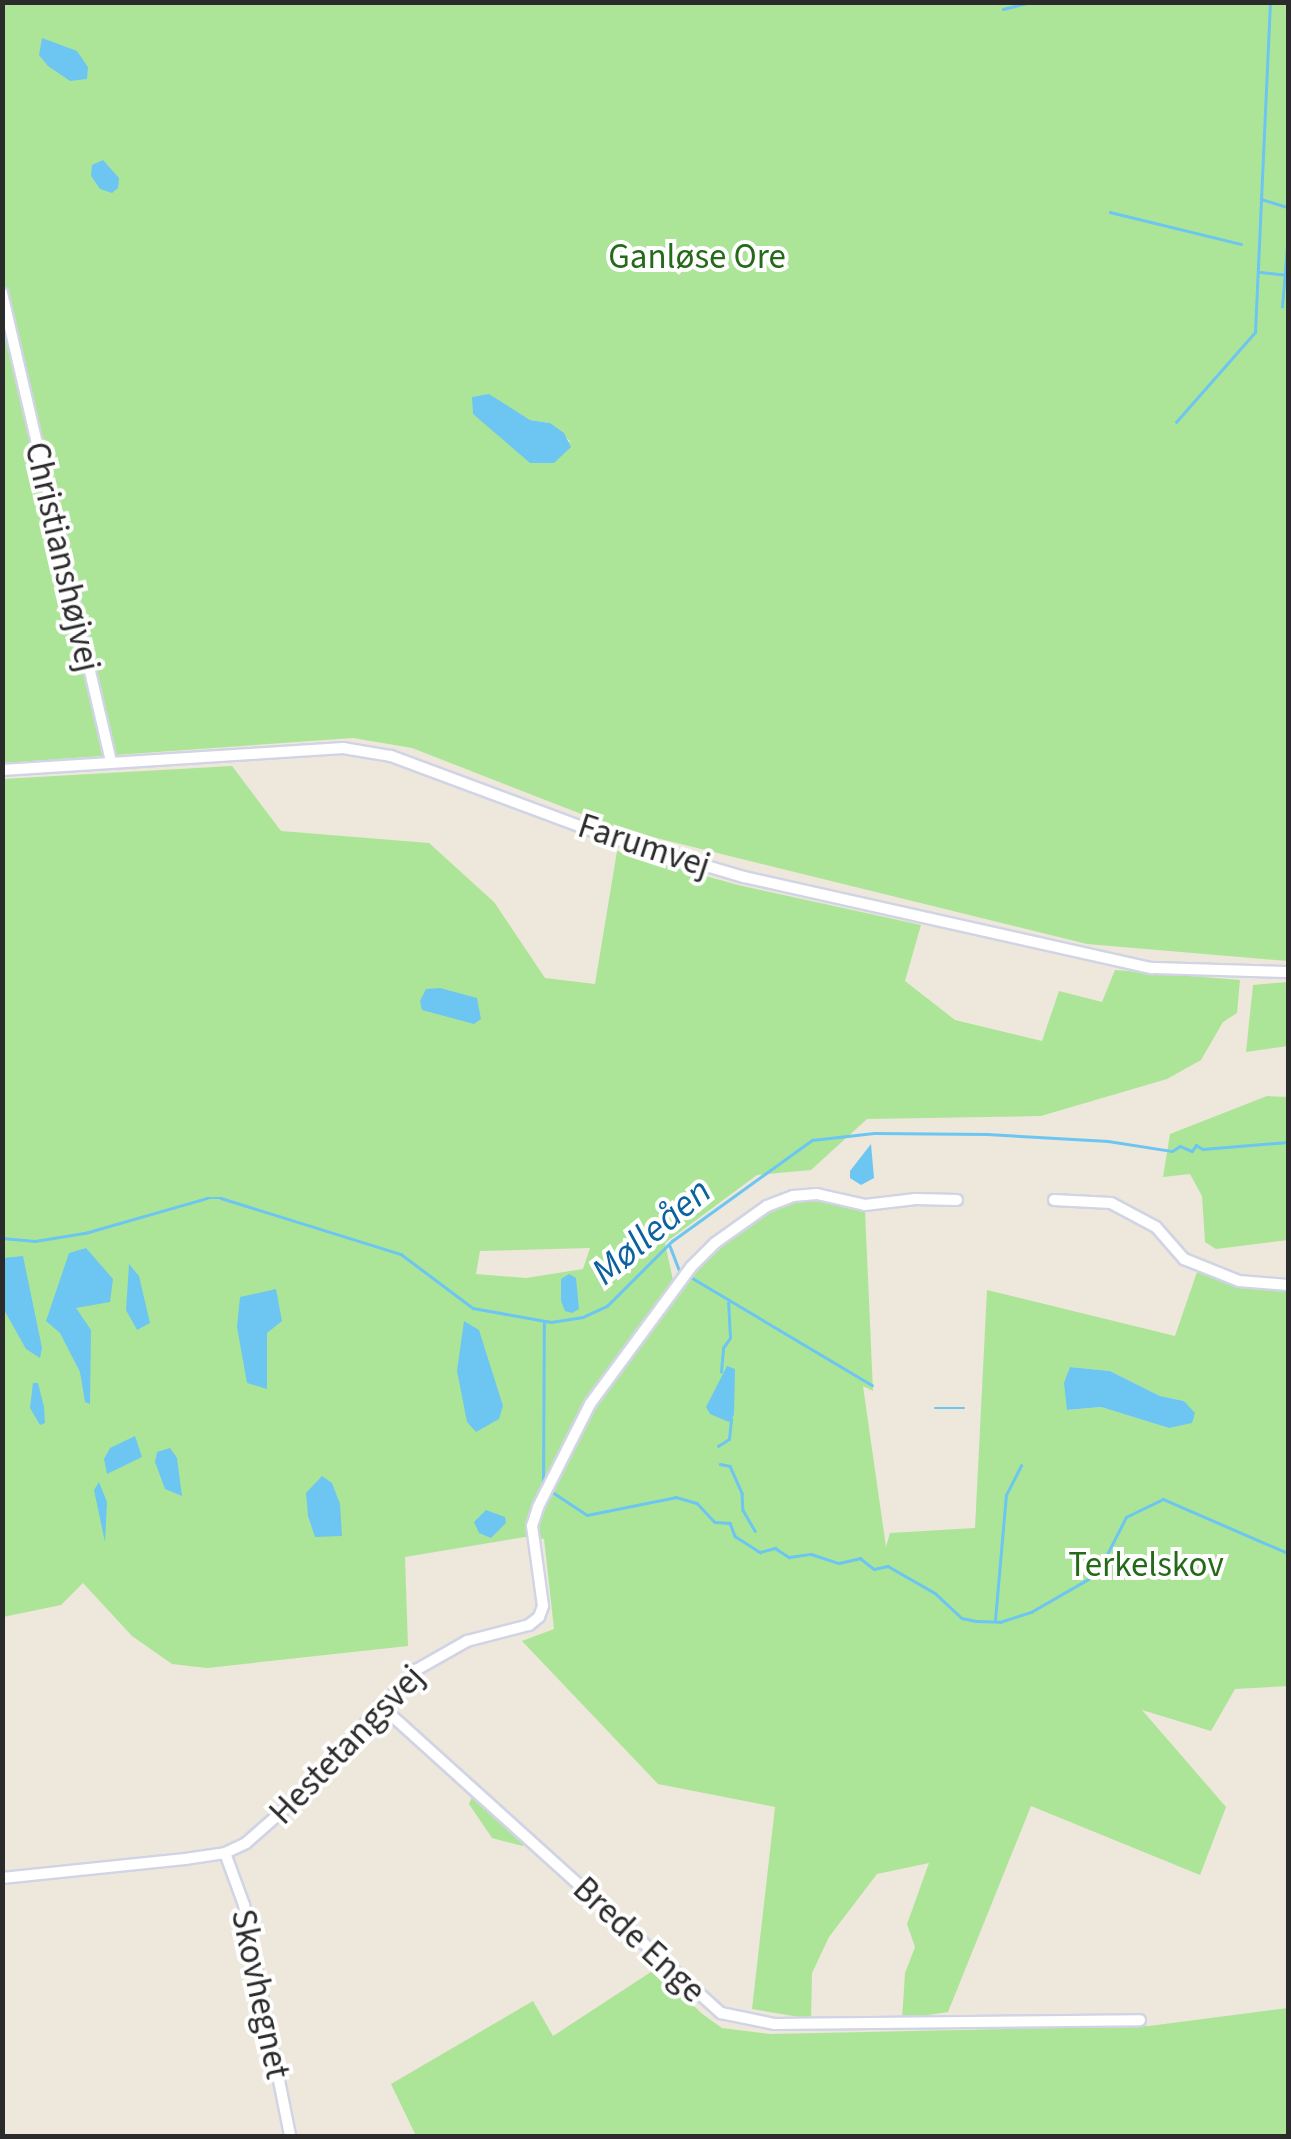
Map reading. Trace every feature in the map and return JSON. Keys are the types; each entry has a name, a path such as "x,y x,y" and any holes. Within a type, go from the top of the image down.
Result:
{"street":[{"name":"Christianshøjvej","path":"2,293 111,763"},
{"name":"Farumvej","path":"2,770 343,748 390,756 612,838 744,877 1152,968 1288,972"},
{"name":"Hestetangsvej","path":"2,1878 226,1853 262,1831 380,1705 440,1654 468,1640 530,1626 540,1617 544,1606 532,1526 538,1507 590,1404 690,1268 714,1243 767,1206 793,1196 816,1194 865,1205 957,1200"},
{"path":"1054,1200 1111,1203 1156,1227 1184,1259 1239,1281 1288,1285"},
{"name":"Brede Enge","path":"380,1705 720,2013 774,2024 1140,2020"},
{"name":"Skovhegnet","path":"226,1853 244,1904 290,2136"}],"green space":[{"name":"Ganløse Ore","path":"2,3 1288,3 1288,961 1087,944 620,829 412,748 353,738 3,763","holes":["511,409 530,420 550,423 571,442 485,423 473,414"]},
{"name":"Terkelskov","path":"232,766 281,831 429,843 494,902 545,978 595,984 617,851 738,885 921,925 905,981 955,1020 1042,1041 1059,991 1102,1002 1115,970 1240,980 1237,1013 1223,1022 1201,1060 1167,1079 1041,1116 867,1119 811,1170 757,1175 665,1243 673,1280 622,1358 627,1361 698,1266 721,1242 777,1205 811,1197 865,1211 873,1391 863,1386 886,1547 890,1533 975,1528 987,1290 1175,1336 1197,1272 1243,1287 1288,1291 1288,1686 1235,1689 1211,1731 1142,1710 1226,1807 1200,1875 1031,1806 948,2012 902,2019 905,1973 915,1947 907,1924 929,1863 877,1874 829,1937 812,1973 811,2019 752,2009 775,1807 658,1784 522,1641 554,1629 544,1539 525,1537 405,1557 408,1646 207,1668 172,1664 132,1636 83,1583 61,1605 3,1617 2,779","holes":["590,1248 583,1269 526,1278 476,1274 480,1251","1070,1367 1110,1371 1160,1396 1184,1401 1169,1428 1101,1407 1068,1410"]},
{"path":"1288,982 1288,1046 1246,1052 1253,985"},
{"path":"1267,1096 1288,1097 1288,1240 1216,1249 1205,1242 1202,1196 1190,1174 1163,1177 1170,1134"},
{"path":"472,1797 524,1845 492,1838 469,1804"},
{"path":"657,1968 701,2013 722,2028 771,2034 1149,2026 1288,2008 1288,2136 416,2136 391,2084 533,2001 553,2036"}],"water":[{"path":"42,38 77,51 88,67 87,79 70,81 48,66 39,55"},
{"path":"103,160 119,178 118,188 112,193 100,189 91,176 92,165"},
{"path":"489,394 530,420 550,423 564,433 571,447 554,463 530,463 473,414 472,397"},
{"path":"440,988 477,998 481,1019 474,1024 422,1010 420,1001 426,989"},
{"path":"871,1144 874,1178 861,1185 850,1178 850,1171"},
{"path":"86,1248 113,1279 110,1302 76,1308 91,1330 90,1404 85,1402 80,1372 60,1333 46,1321 69,1253"},
{"path":"23,1256 42,1348 40,1358 26,1349 3,1308 3,1258"},
{"path":"129,1264 139,1276 150,1323 137,1330 126,1310"},
{"path":"569,1274 576,1278 579,1309 572,1313 565,1311 561,1301 561,1279"},
{"path":"276,1289 282,1321 267,1333 267,1389 247,1383 237,1327 240,1297"},
{"path":"464,1321 479,1330 503,1406 499,1419 476,1432 467,1422 457,1371"},
{"path":"727,1366 735,1369 734,1415 729,1422 710,1414 706,1407"},
{"path":"1070,1367 1110,1371 1160,1396 1184,1401 1195,1413 1192,1423 1169,1428 1101,1407 1067,1410 1064,1383"},
{"path":"33,1383 38,1383 44,1407 45,1423 40,1425 30,1408"},
{"path":"135,1436 142,1457 107,1474 104,1459 110,1448"},
{"path":"170,1448 177,1458 182,1496 165,1489 155,1462 157,1452"},
{"path":"322,1476 332,1483 340,1504 342,1536 315,1537 308,1516 306,1493"},
{"path":"99,1482 107,1502 105,1542 94,1490"},
{"path":"486,1510 505,1517 506,1523 491,1538 479,1533 474,1522"}],"waterway":[{"path":"1003,9 1031,2"},
{"path":"1176,422 1255,332 1270,2"},
{"path":"1261,199 1288,207"},
{"path":"1110,212 1241,244"},
{"path":"1282,307 1288,234"},
{"path":"1260,272 1288,275"},
{"name":"Mølleåen","path":"2,1238 35,1241 85,1233 207,1198 221,1198 401,1254 473,1308 551,1322 583,1317 607,1306 672,1241 812,1140 874,1133 987,1134 1108,1141 1172,1151 1180,1146 1192,1151 1196,1145 1203,1149 1288,1142"},
{"path":"670,1246 679,1270"},
{"path":"689,1276 872,1385"},
{"path":"721,1372 723,1348 730,1338 728,1303"},
{"path":"543,1486 544,1322"},
{"path":"935,1408 964,1408"},
{"path":"718,1446 729,1439 731,1419"},
{"path":"720,1464 730,1466 742,1493 743,1510 755,1531"},
{"path":"995,1620 1006,1495 1021,1466"},
{"path":"551,1491 587,1515 676,1497 697,1503 715,1522 730,1523 735,1536 760,1552 775,1548 789,1557 811,1554 839,1563 860,1558 874,1569 888,1566 935,1593 962,1618 976,1621 1000,1622 1031,1612 1097,1574 1126,1517 1163,1499 1288,1553"}]}
